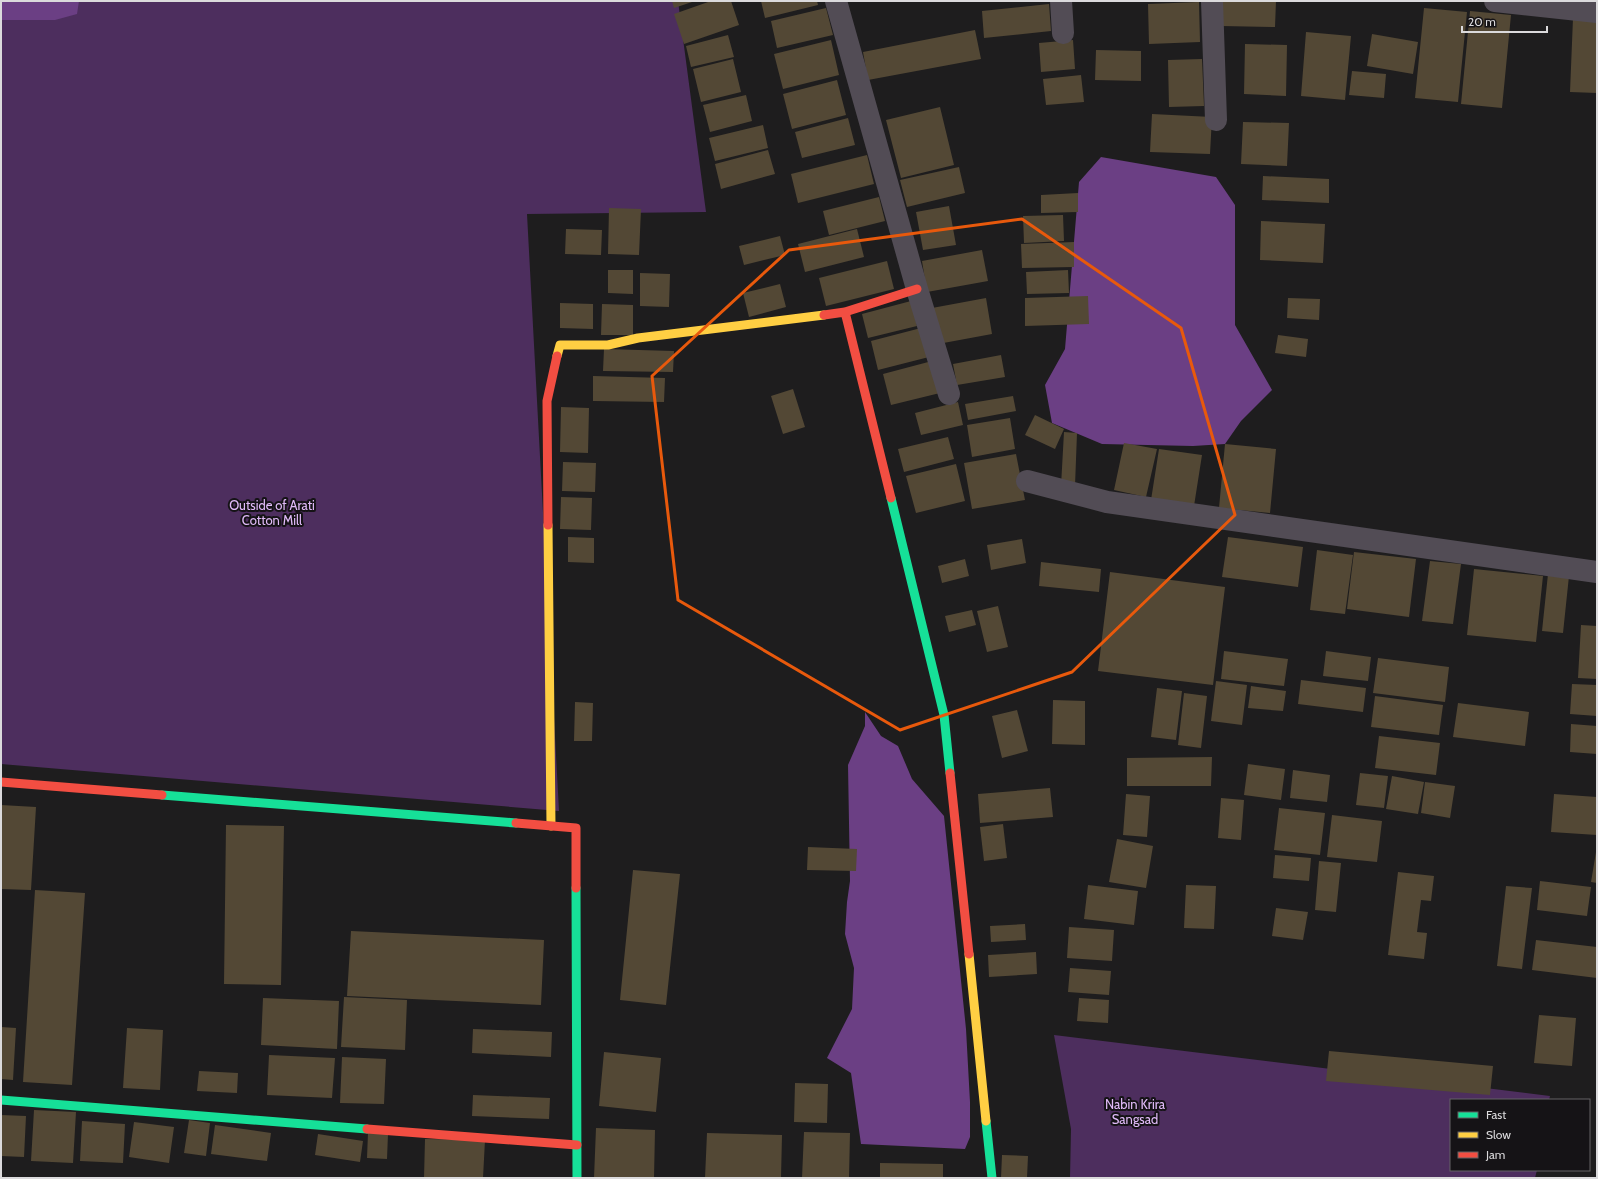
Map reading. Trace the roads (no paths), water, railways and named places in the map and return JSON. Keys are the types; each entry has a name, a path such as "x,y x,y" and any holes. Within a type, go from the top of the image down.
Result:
{"street":[{"path":"836,1 917,289 949,394"},
{"path":"1061,1 1063,33"},
{"path":"1212,1 1216,120"},
{"path":"1495,1 1597,12"},
{"path":"551,826 547,401 560,345 608,345 638,338 845,312 917,289"},
{"path":"845,312 944,715 992,1178"},
{"path":"1027,481 1107,502 1597,572"},
{"path":"1,782 576,828 577,1178"},
{"path":"1,1100 577,1145"}],"park label":[{"name":"Outside of Arati Cotton Mill","path":"272,512"},
{"name":"Nabin Krira Sangsad","path":"1135,1112"}]}
